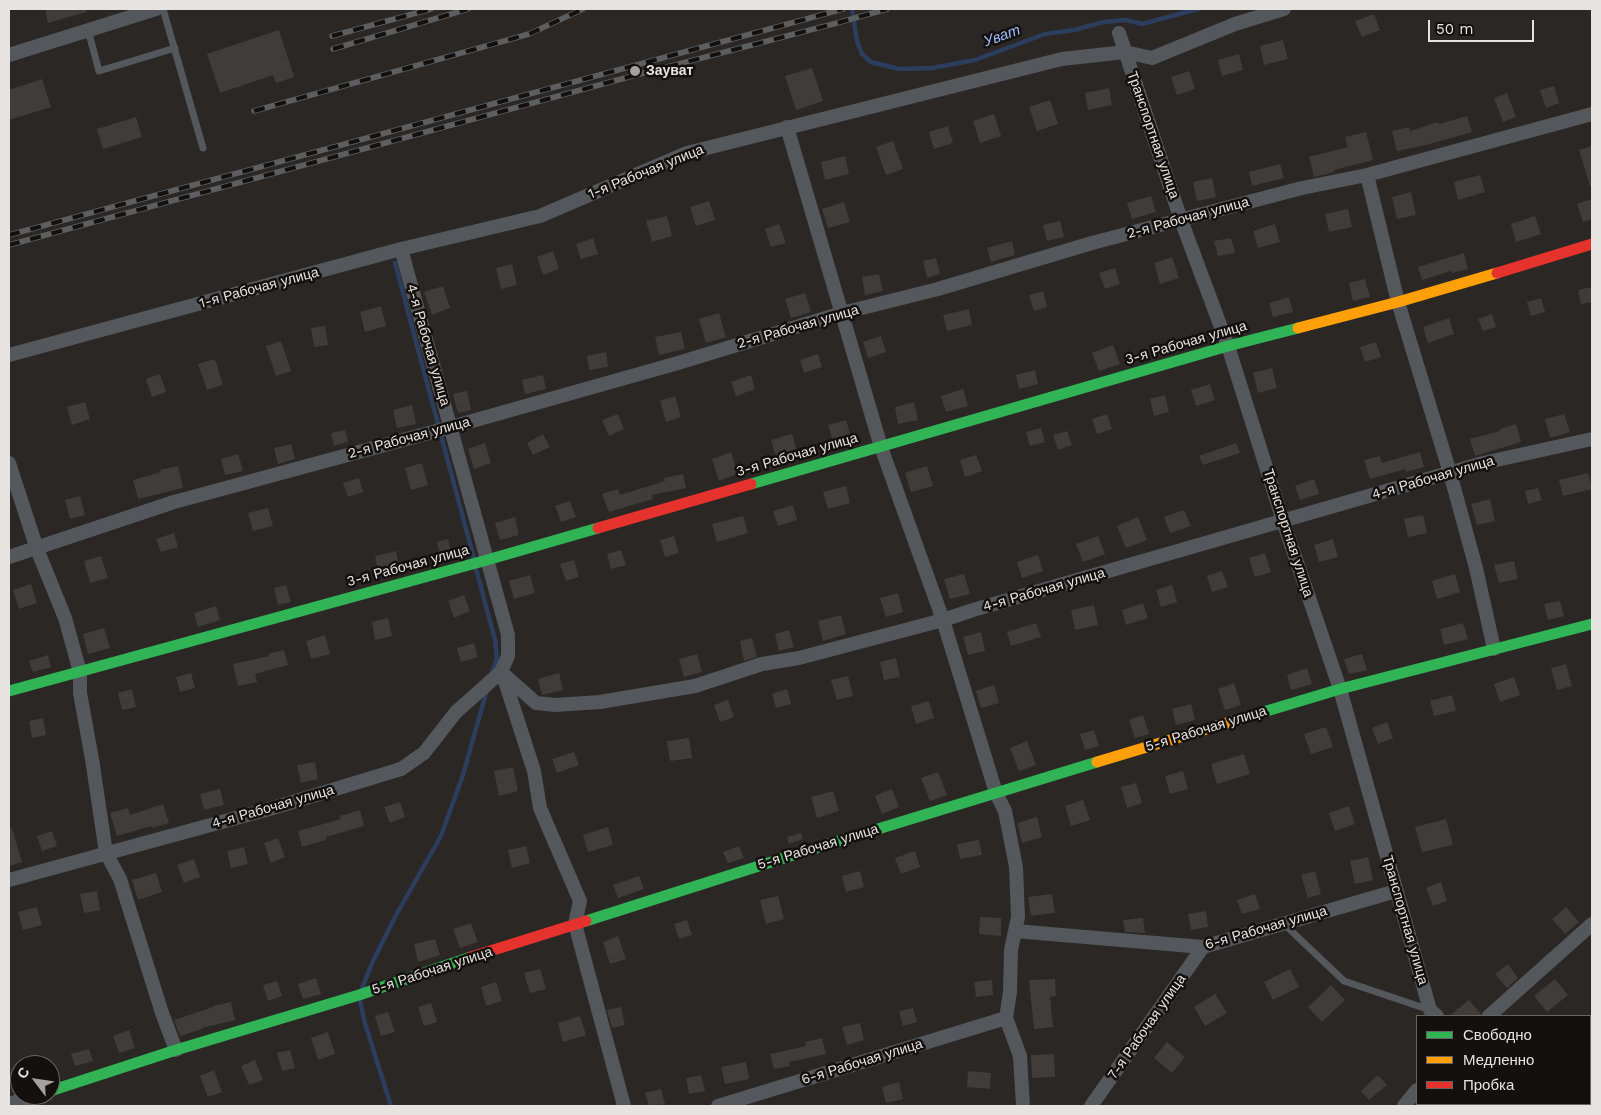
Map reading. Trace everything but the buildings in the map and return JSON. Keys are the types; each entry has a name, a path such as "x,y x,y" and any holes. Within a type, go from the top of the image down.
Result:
{"street":[{"path":"9,55 156,9"},
{"name":"1-я Рабочая улица","path":"9,355 401,250 540,216 687,153 1062,59 1125,52 1152,58 1235,24 1284,9"},
{"name":"Транспортная улица","path":"1119,33 1181,220 1228,346 1283,521 1340,689 1396,891 1434,1013"},
{"name":"2-я Рабочая улица","path":"9,557 174,502 451,427 842,313 938,288 1092,243 1302,188 1367,175 1592,114"},
{"path":"787,127 881,447 943,620 996,793 1005,811 1016,867 1018,917 1011,950 1010,992 1006,1018 1020,1056 1024,1106"},
{"path":"1367,175 1398,302 1450,473 1476,568 1494,649"},
{"name":"3-я Рабочая улица","path":"9,691 487,560 1228,346 1398,302 1592,244"},
{"name":"4-я Рабочая улица","path":"9,880 273,808 400,769 424,753 456,712 501,672 508,656 508,635 401,250"},
{"name":"4-я Рабочая улица","path":"501,672 536,703 555,705 600,702 695,686 762,664 799,658 943,620 1483,463 1592,439"},
{"path":"9,463 37,549 65,618 80,672 80,693 106,853 120,879 162,1013 176,1050"},
{"name":"5-я Рабочая улица","path":"60,1088 176,1050 359,996 575,924 996,793 1340,689 1592,624"},
{"path":"501,672 534,771 540,808 580,901 575,924 624,1106"},
{"name":"6-я Рабочая улица","path":"1015,931 1203,947 1396,891"},
{"path":"1490,1015 1592,924"},
{"name":"7-я Рабочая улица","path":"1091,1106 1203,947"},
{"name":"6-я Рабочая улица","path":"718,1106 1006,1018"},
{"path":"1404,1106 1416,1091"}],"lane":[{"path":"163,9 203,148"},
{"path":"88,30 99,71 175,48"},
{"path":"1283,923 1344,981 1434,1013"}],"waterway":[{"name":"Уват","path":"852,9 857,41 862,54 871,62 899,69 932,68 975,60 1045,34 1074,30 1104,22 1126,20 1142,24 1198,9"},
{"path":"395,263 474,559"},
{"path":"476,569 495,640 497,659 491,675"},
{"path":"362,988 395,917 441,836 463,775 487,690"},
{"path":"360,1000 364,1020 391,1106"}],"railway":[{"path":"332,36 431,9"},
{"path":"333,49 468,9"},
{"path":"254,111 529,34 583,9"},
{"path":"9,235 843,9"},
{"path":"9,245 887,9"}],"traffic: fast":[{"path":"751,484 1228,346 1298,328"},
{"path":"9,691 598,528"},
{"path":"1250,716 1340,689 1592,624"},
{"path":"586,921 1097,762"},
{"path":"60,1088 176,1050 359,995 471,957"}],"traffic: slow":[{"path":"1298,328 1398,302 1497,273"},
{"path":"1097,762 1250,716"}],"traffic: jam":[{"path":"1497,273 1592,244"},
{"path":"598,528 751,484"},
{"path":"471,957 586,921"}],"place":[{"name":"Зауват","path":"635,71"}]}
